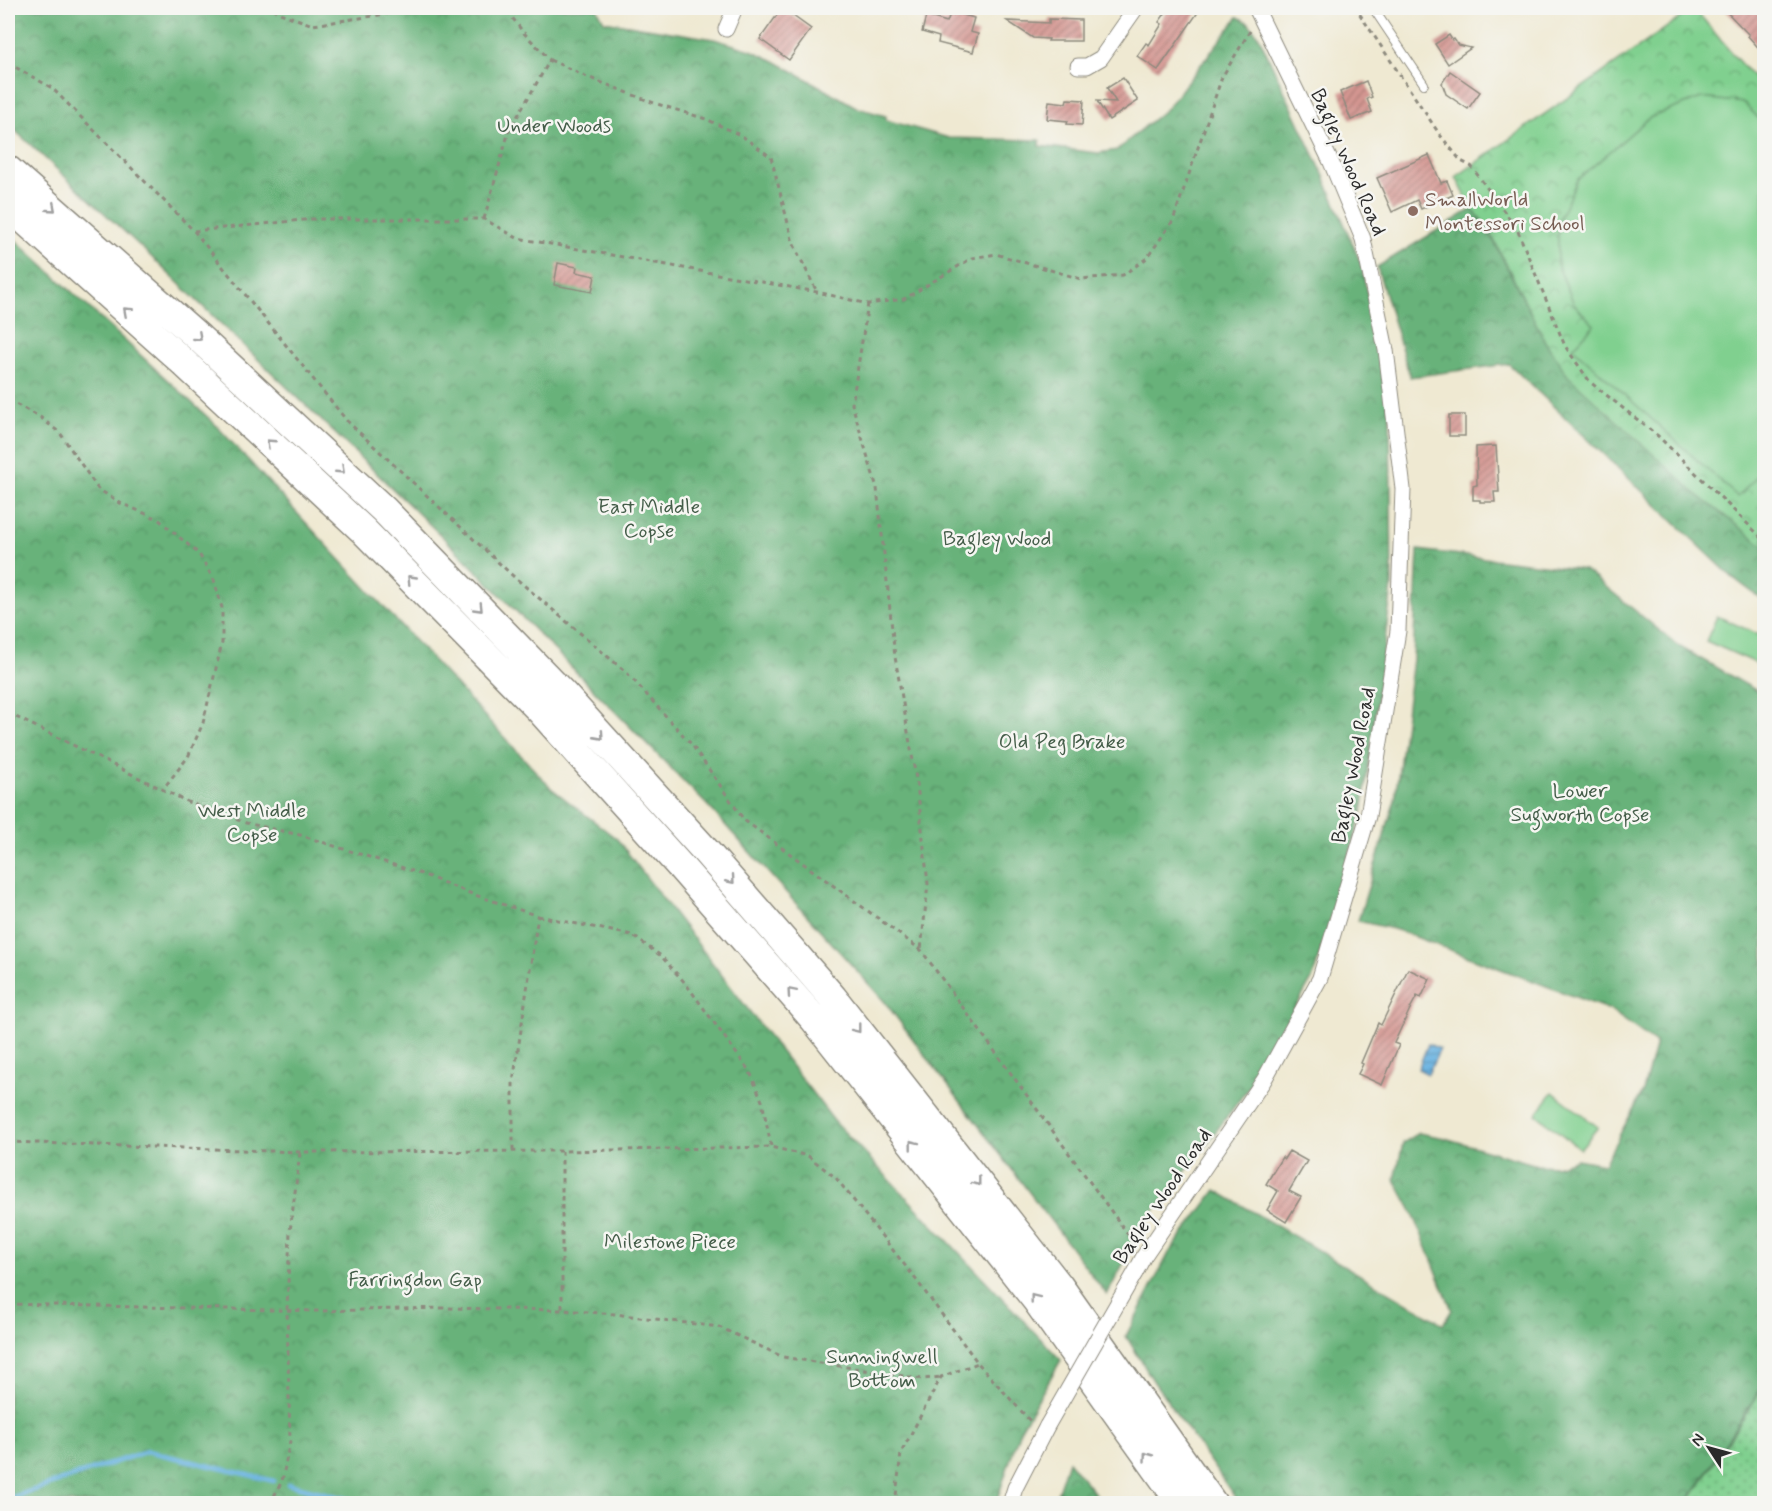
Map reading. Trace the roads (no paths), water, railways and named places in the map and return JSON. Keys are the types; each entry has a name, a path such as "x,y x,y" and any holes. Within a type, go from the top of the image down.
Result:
{"highway":[{"path":"8,170 200,338 384,510 561,692 694,838 833,998 1059,1286 1213,1503"},
{"path":"8,205 181,360 364,531 548,719 814,1018 1037,1301 1182,1503"}],"street":[{"path":"726,29 735,8"},
{"path":"1084,68 1101,58 1136,8"},
{"name":"Bagley Wood Road","path":"1010,1503 1015,1488 1044,1430 1135,1272 1264,1080 1320,978 1368,816 1398,631 1402,489 1386,350 1363,239 1330,162 1256,8"}],"lane":[{"path":"1373,8 1424,84"}],"water":[{"path":"1428,1044 1440,1049 1428,1074 1418,1069"}],"waterway":[{"path":"8,1499 147,1451 274,1481"},
{"path":"288,1484 368,1504"}],"place":[{"name":"SmallWorld Montessori School","path":"1413,211"}],"park label":[{"name":"Under Woods","path":"554,125"},
{"name":"East Middle Copse","path":"649,518"},
{"name":"Bagley Wood","path":"997,538"},
{"name":"Old Peg Brake","path":"1062,741"},
{"name":"Lower Sugworth Copse","path":"1580,802"},
{"name":"West Middle Copse","path":"252,822"},
{"name":"Milestone Piece","path":"670,1241"},
{"name":"Farringdon Gap","path":"415,1279"},
{"name":"Sunningwell Bottom","path":"882,1368"}]}
